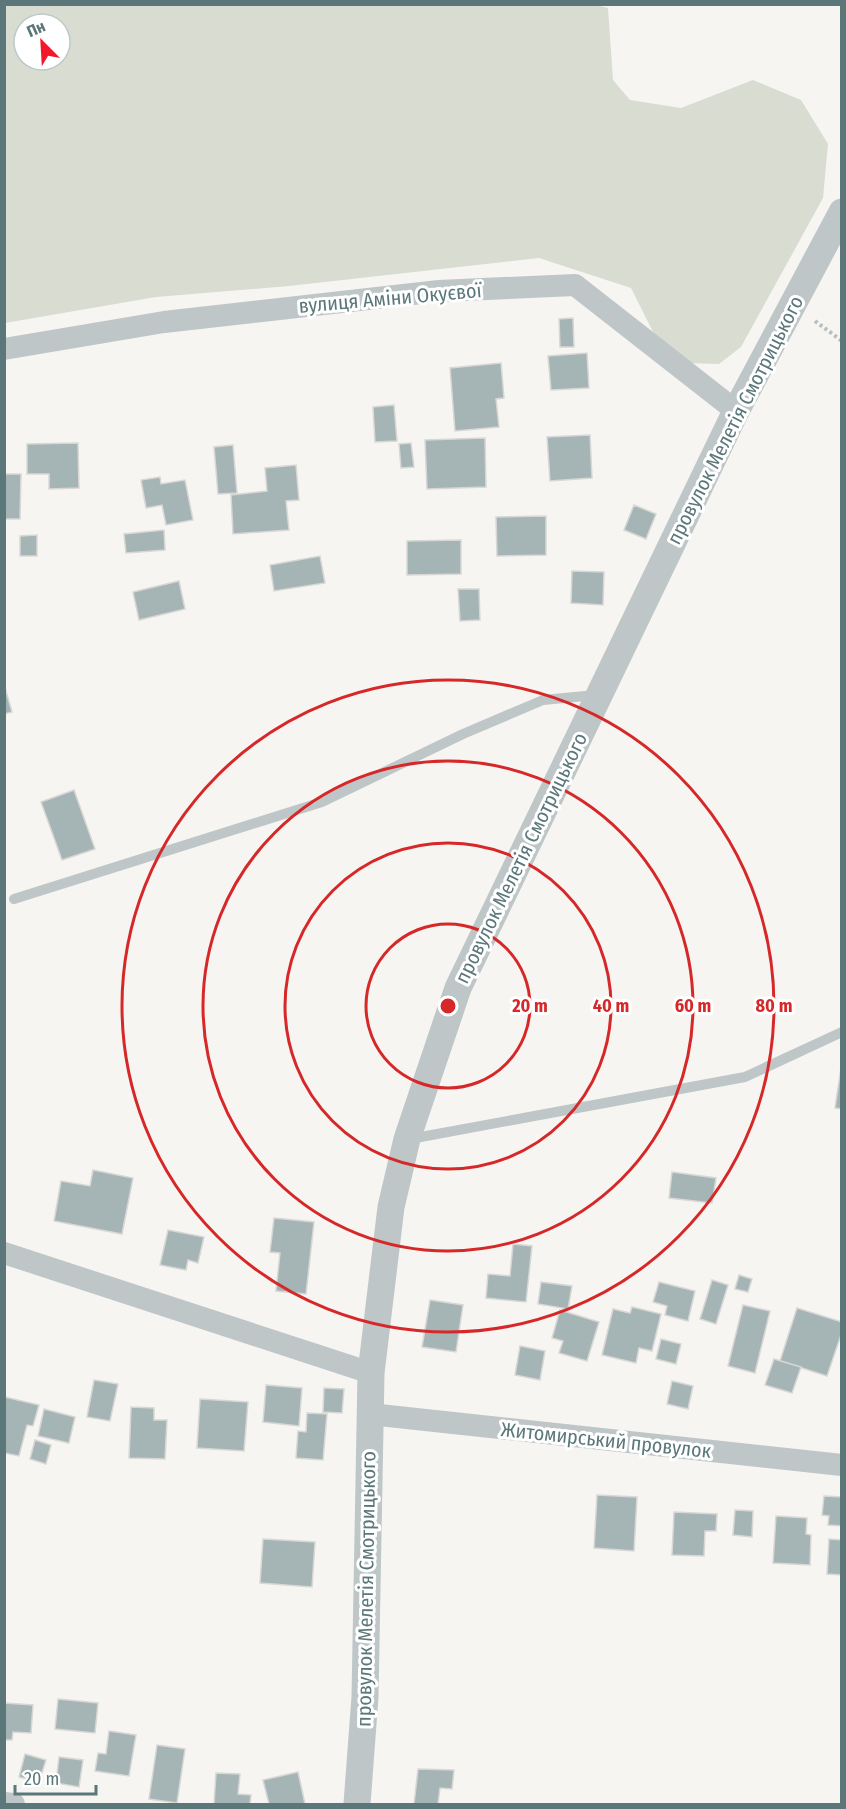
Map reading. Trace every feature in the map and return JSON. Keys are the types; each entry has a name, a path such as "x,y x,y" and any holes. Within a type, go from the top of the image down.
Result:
{"street":[{"name":"провулок Мелетія Смотрицького","path":"357,1804 365,1697 371,1373 391,1207 407,1140 458,988 736,411 842,212"},
{"name":"вулиця Аміни Окуєвої","path":"4,349 164,322 416,293 575,285 736,411"},
{"path":"4,1254 371,1373"},
{"name":"Житомирський провулок","path":"370,1414 842,1465"},
{"path":"4,1803 14,1804"}],"lane":[{"path":"14,899 322,802 463,734 543,700 600,694"},
{"path":"407,1140 745,1077 842,1032"}],"path":[{"path":"792,305 842,341"}],"shaded area":[{"path":"5,5 597,5 608,8 613,80 630,100 681,108 753,80 801,100 828,144 823,198 741,347 719,364 688,363 662,350 631,288 539,258 289,286 156,297 5,323"}],"building":[{"path":"573,318 574,347 560,347 559,319"},
{"path":"587,353 589,388 551,390 548,356"},
{"path":"501,363 504,398 496,399 499,427 455,431 450,368"},
{"path":"394,405 397,441 375,442 373,407"},
{"path":"590,435 592,478 550,481 547,437"},
{"path":"485,438 486,487 427,489 425,440"},
{"path":"78,443 79,488 49,489 49,474 27,474 27,444"},
{"path":"411,443 414,467 401,468 399,444"},
{"path":"233,445 237,493 218,494 214,447"},
{"path":"296,465 299,500 286,501 289,530 233,534 231,495 267,491 265,468"},
{"path":"4,474 21,474 20,519 4,519"},
{"path":"160,477 161,484 185,480 193,520 166,525 162,505 146,508 141,480"},
{"path":"634,505 656,514 646,539 624,530"},
{"path":"546,516 546,555 497,556 496,517"},
{"path":"164,530 165,550 126,553 124,534"},
{"path":"37,535 37,556 20,556 20,536"},
{"path":"461,540 461,574 407,575 407,541"},
{"path":"320,556 325,583 274,591 270,565"},
{"path":"572,571 604,572 603,605 571,603"},
{"path":"179,581 185,609 139,620 133,592"},
{"path":"458,589 479,589 480,620 460,621"},
{"path":"4,684 12,712 4,714"},
{"path":"74,790 95,849 62,860 41,802"},
{"path":"842,1068 842,1109 835,1108"},
{"path":"93,1170 133,1178 122,1234 54,1221 61,1181 90,1186"},
{"path":"672,1172 716,1178 712,1203 669,1198"},
{"path":"274,1218 314,1222 306,1294 276,1291 280,1253 270,1252"},
{"path":"168,1230 204,1237 198,1263 188,1260 186,1270 160,1265"},
{"path":"513,1244 532,1246 526,1302 486,1298 488,1274 510,1276"},
{"path":"739,1275 752,1279 748,1292 735,1289"},
{"path":"712,1280 728,1285 716,1324 700,1319"},
{"path":"541,1282 572,1286 568,1309 538,1304"},
{"path":"659,1282 695,1291 688,1321 665,1315 667,1306 653,1302"},
{"path":"430,1300 463,1305 456,1352 422,1347"},
{"path":"743,1305 770,1311 755,1373 728,1366"},
{"path":"632,1307 661,1314 652,1351 639,1348 636,1363 602,1355 613,1309 630,1313"},
{"path":"797,1308 842,1322 842,1332 827,1376 780,1361"},
{"path":"560,1310 599,1322 587,1361 559,1353 563,1341 552,1338"},
{"path":"661,1339 681,1344 676,1364 656,1359"},
{"path":"520,1346 545,1351 540,1380 515,1375"},
{"path":"774,1359 801,1367 792,1393 765,1385"},
{"path":"94,1380 118,1384 110,1421 87,1417"},
{"path":"672,1381 693,1386 688,1409 667,1404"},
{"path":"266,1385 302,1388 299,1426 263,1422"},
{"path":"324,1388 344,1389 342,1413 323,1412"},
{"path":"5,1397 39,1405 33,1426 27,1425 19,1456 4,1453"},
{"path":"200,1399 248,1402 244,1451 197,1448"},
{"path":"131,1407 154,1408 154,1420 167,1420 165,1459 129,1458"},
{"path":"44,1409 75,1417 69,1443 38,1436"},
{"path":"307,1413 327,1414 323,1460 296,1458 298,1431 306,1432"},
{"path":"35,1440 51,1445 46,1464 30,1459"},
{"path":"597,1495 637,1497 634,1551 594,1548"},
{"path":"824,1496 842,1497 842,1526 828,1525 829,1516 822,1515"},
{"path":"735,1510 753,1511 752,1537 733,1535"},
{"path":"674,1512 717,1514 716,1531 705,1531 704,1556 672,1555"},
{"path":"776,1516 807,1518 806,1534 811,1535 810,1565 773,1563"},
{"path":"263,1539 315,1542 312,1587 260,1583"},
{"path":"829,1539 842,1540 842,1575 827,1574"},
{"path":"58,1699 98,1703 95,1733 55,1729"},
{"path":"4,1703 33,1705 31,1733 13,1732 12,1740 4,1740"},
{"path":"109,1731 136,1735 129,1776 95,1771 98,1753 106,1754"},
{"path":"157,1745 185,1749 177,1803 149,1799"},
{"path":"25,1754 46,1760 39,1782 19,1777"},
{"path":"59,1757 83,1760 79,1787 56,1783"},
{"path":"418,1769 454,1770 452,1789 440,1788 438,1804 414,1804"},
{"path":"298,1772 305,1804 269,1804 263,1780"},
{"path":"216,1773 240,1774 238,1794 251,1795 250,1804 214,1804"}]}
